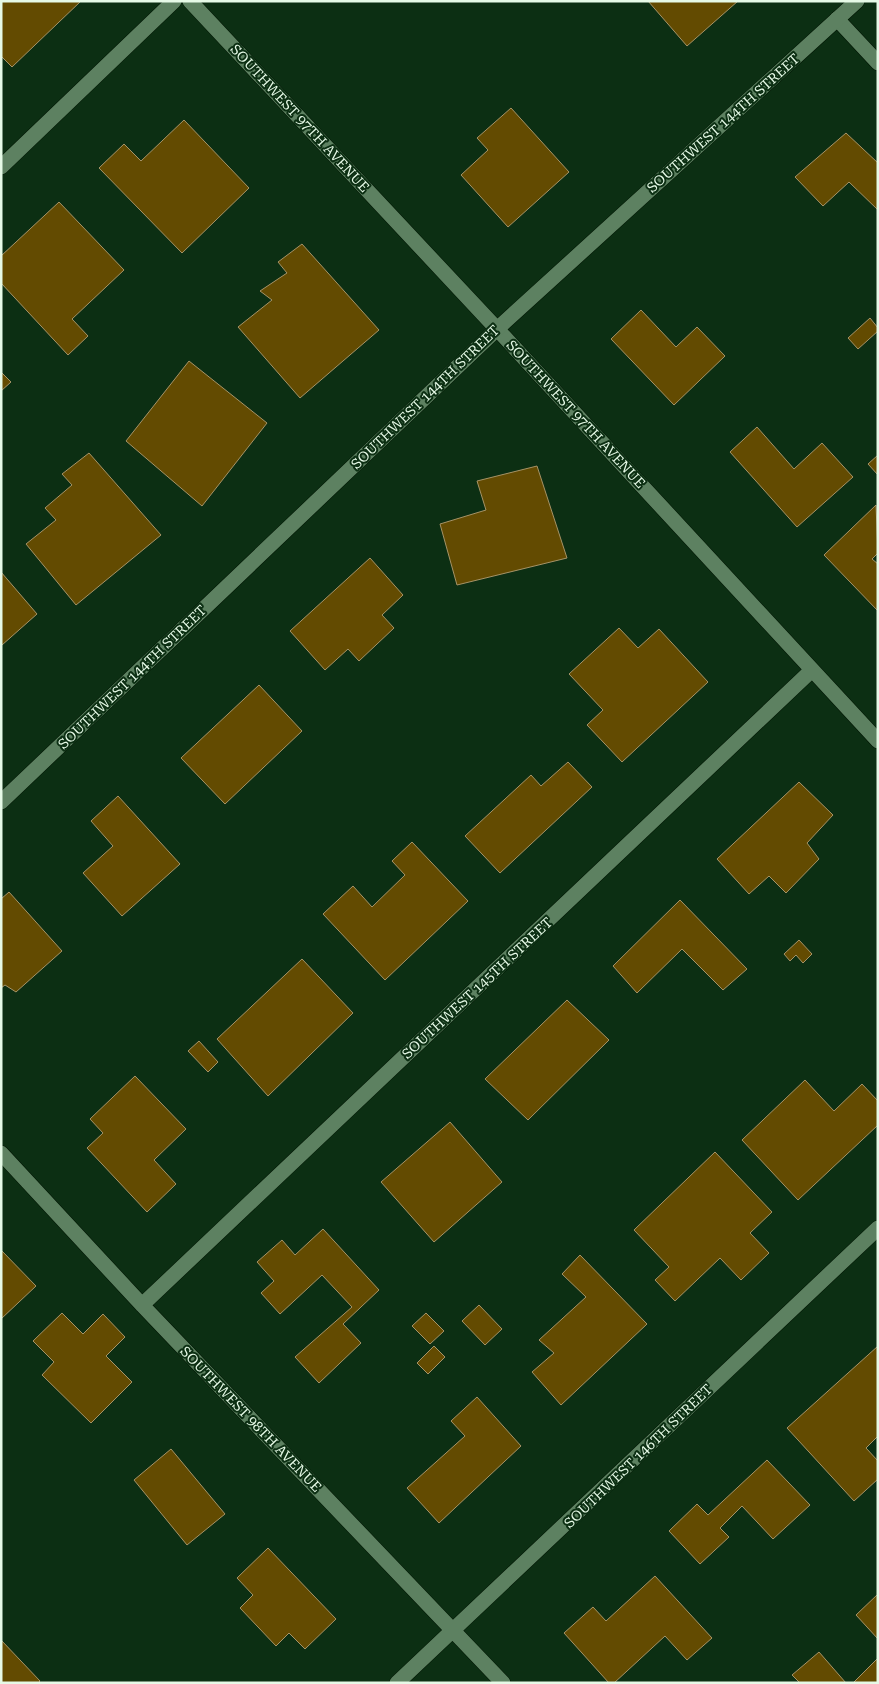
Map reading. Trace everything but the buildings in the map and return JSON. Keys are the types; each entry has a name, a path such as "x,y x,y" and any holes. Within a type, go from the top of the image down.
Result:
{"street":[{"path":"1,167 174,1"},
{"name":"SOUTHWEST 97TH AVENUE","path":"190,1 497,329 878,741"},
{"name":"SOUTHWEST 144TH STREET","path":"1,802 497,329 856,1"},
{"path":"837,19 878,63"},
{"name":"SOUTHWEST 145TH STREET","path":"142,1305 812,670"},
{"name":"SOUTHWEST 98TH AVENUE","path":"1,1153 142,1305 503,1683"},
{"name":"SOUTHWEST 146TH STREET","path":"397,1683 878,1228"}]}
